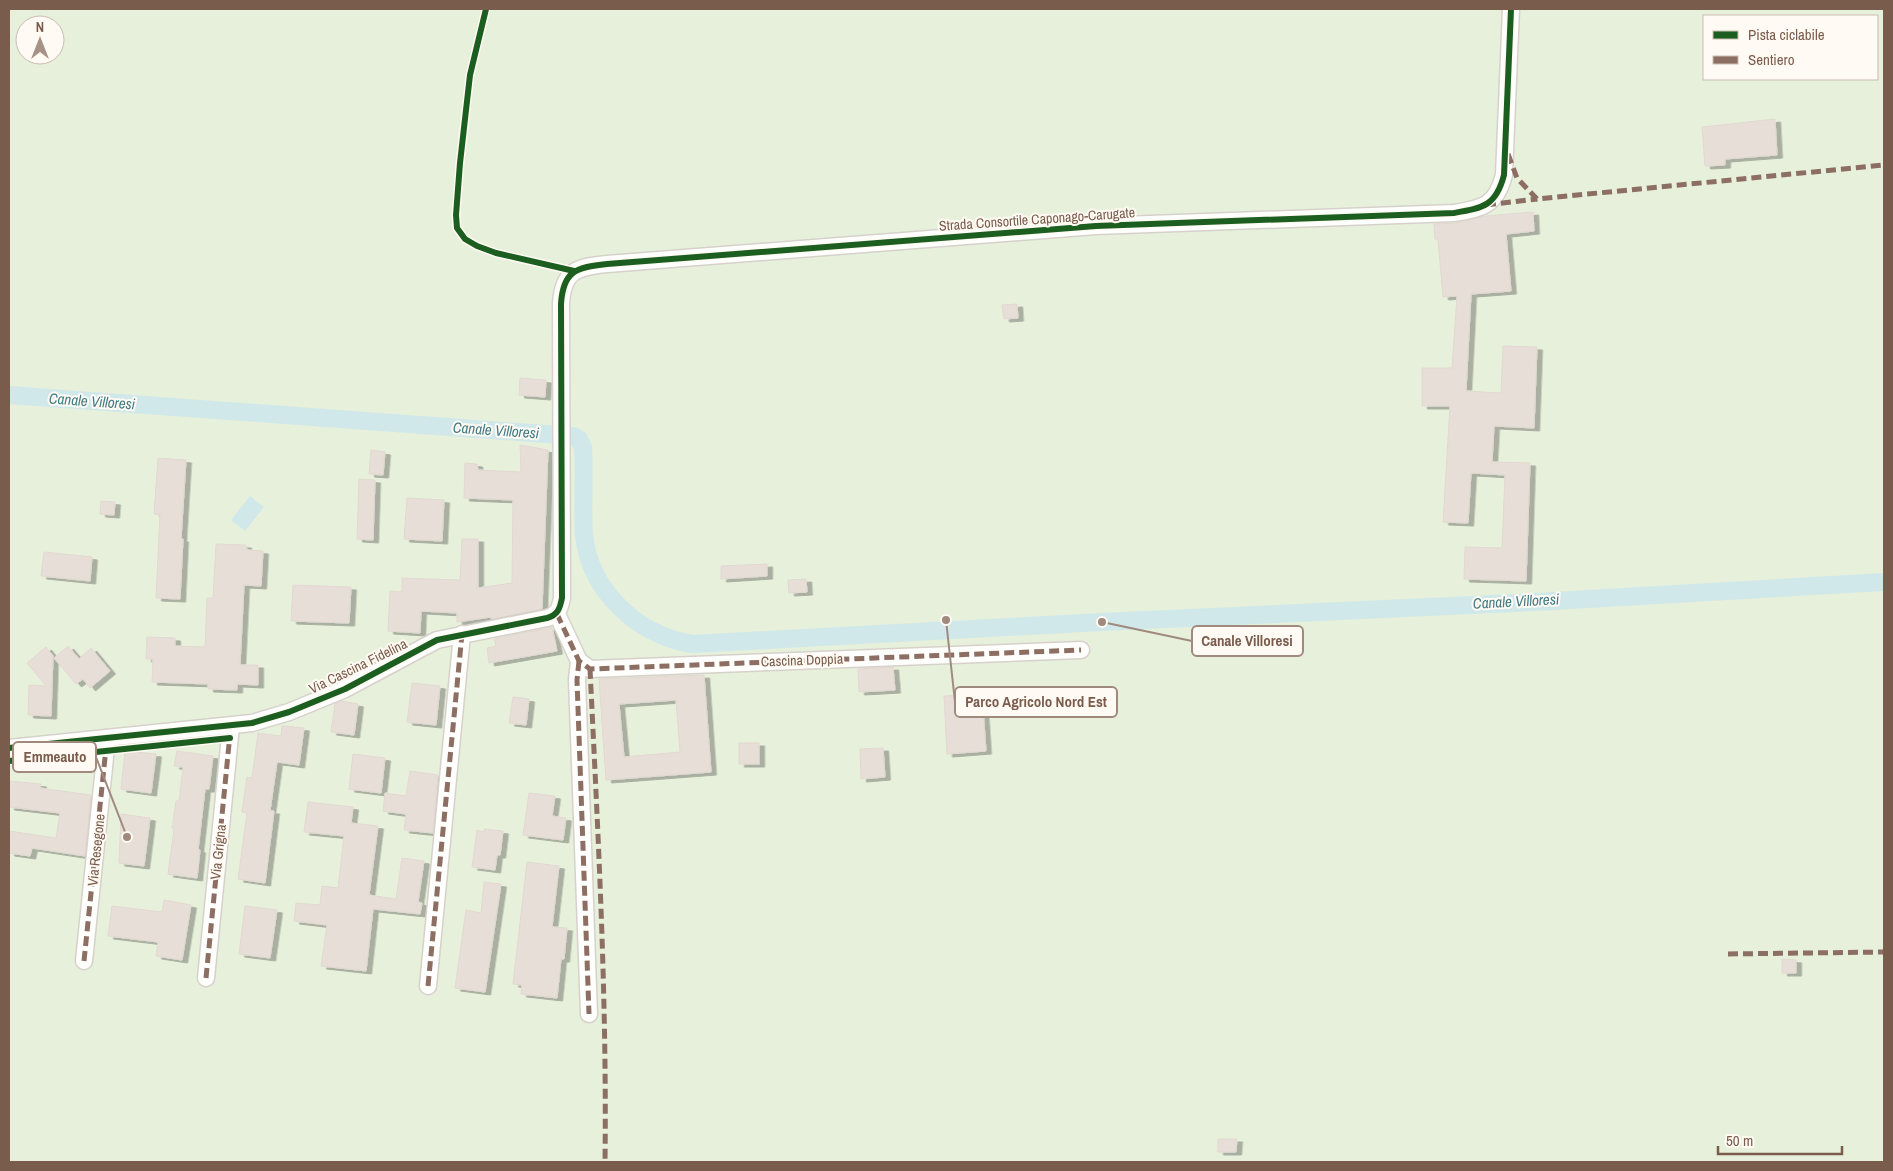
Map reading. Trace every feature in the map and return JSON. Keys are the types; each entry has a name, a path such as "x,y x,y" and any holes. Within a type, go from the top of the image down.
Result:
{"street":[{"name":"Strada Consortile Caponago-Carugate","path":"556,614 561,606 562,598 562,290 565,281 571,273 588,266 1096,226 1454,213 1479,208 1486,206 1495,197 1504,175 1511,9"},
{"name":"Via Cascina Fidelina","path":"9,748 231,726 265,720 314,702 353,684 437,640 547,618 556,614"},
{"path":"556,614 579,661 578,690 589,1014"},
{"path":"428,986 462,634"},
{"name":"Cascina Doppia","path":"579,661 590,669 1081,650"},
{"name":"Via Grigna","path":"206,978 231,726"},
{"name":"Via Resegone","path":"84,962 107,738"}],"green space":[{"path":"9,9 1884,9 1884,1162 9,1162"}],"water":[{"path":"250,496 264,507 245,531 231,520"}],"building":[{"path":"1775,119 1777,155 1725,159 1725,165 1705,166 1702,127"},
{"path":"1533,212 1534,231 1506,234 1511,291 1471,294 1466,391 1501,393 1503,346 1537,347 1534,428 1494,426 1492,462 1530,463 1526,581 1464,579 1465,547 1502,548 1505,475 1471,473 1468,523 1443,522 1450,406 1422,406 1422,368 1452,368 1457,296 1443,297 1438,239 1435,239 1434,224 1456,223 1486,216"},
{"path":"1017,304 1018,318 1004,319 1002,305"},
{"path":"520,378 546,380 545,397 519,395"},
{"path":"520,445 548,450 542,609 491,619 491,617 457,622 457,613 421,611 420,633 388,631 390,591 402,592 402,578 460,580 462,539 478,539 478,588 512,583 513,500 464,498 465,463 477,464 478,470 521,472"},
{"path":"371,450 385,452 383,475 369,474"},
{"path":"158,458 186,460 181,539 183,539 180,599 156,598 160,515 154,514"},
{"path":"359,479 375,480 373,540 357,539"},
{"path":"407,498 444,500 442,541 404,539"},
{"path":"101,501 115,502 114,515 100,514"},
{"path":"216,544 246,545 247,550 263,551 261,586 244,585 240,665 258,665 258,685 237,684 237,690 208,689 208,684 152,682 153,659 146,659 147,637 175,638 175,646 205,647 207,598 213,598"},
{"path":"44,552 92,557 90,581 41,576"},
{"path":"767,564 767,576 721,579 721,566"},
{"path":"806,579 807,592 789,593 788,580"},
{"path":"293,585 351,587 349,623 291,621"},
{"path":"552,627 557,651 489,663 487,648 496,646 494,639"},
{"path":"68,646 79,659 91,648 110,671 90,688 83,679 76,684 54,658"},
{"path":"46,647 53,656 51,716 28,715 29,685 46,686 27,663"},
{"path":"893,667 895,690 859,692 858,669"},
{"path":"704,675 711,772 606,780 599,679","holes":["676,700 680,752 624,757 619,704"]},
{"path":"412,683 440,686 436,725 407,722"},
{"path":"982,694 986,751 947,754 944,696"},
{"path":"513,697 529,699 526,725 509,723"},
{"path":"341,701 358,704 354,735 331,732 335,704"},
{"path":"282,726 304,728 299,765 277,762 270,811 274,811 265,883 238,879 247,813 242,812 247,777 252,778 258,733 281,736"},
{"path":"739,743 759,743 759,764 739,764"},
{"path":"883,748 885,777 861,779 860,749"},
{"path":"125,751 156,754 151,793 121,789"},
{"path":"177,751 213,756 209,789 205,789 198,850 200,850 197,878 168,874 174,829 172,828 176,801 179,801 183,767 174,766"},
{"path":"353,754 385,758 381,793 349,789"},
{"path":"410,771 438,775 433,833 404,830 406,814 383,811 385,793 406,796"},
{"path":"9,781 41,784 40,788 91,795 85,856 32,848 30,856 9,853 9,831 56,838 60,813 9,807"},
{"path":"529,793 555,796 552,816 566,818 563,840 523,835"},
{"path":"308,802 353,807 351,823 378,826 369,895 396,899 402,858 424,861 418,902 422,903 420,914 373,909 366,971 321,966 327,925 294,921 296,903 320,905 322,886 338,888 344,836 304,832"},
{"path":"121,814 150,818 144,866 119,863"},
{"path":"484,829 503,831 500,855 497,855 495,870 472,867 477,830 484,832"},
{"path":"527,862 559,866 552,927 567,928 564,959 561,959 557,998 521,994 522,985 513,984"},
{"path":"484,882 501,884 485,992 455,988 466,910 481,913"},
{"path":"164,900 191,905 182,960 156,956 158,942 108,936 112,906 162,912"},
{"path":"245,906 277,910 270,958 239,954"},
{"path":"1782,959 1796,960 1796,973 1782,973"},
{"path":"1218,1139 1237,1139 1236,1152 1218,1152"}],"waterway":[{"name":"Canale Villoresi","path":"9,395 573,436 579,439 583,447 584,535 588,556 596,575 620,608 636,621 672,639 692,644 1102,622 1536,602 1884,582"}],"marked path":[{"path":"1508,154 1517,178 1537,199 1884,165"},
{"path":"1486,205 1537,199"},
{"path":"557,614 579,661 590,669 1081,650"},
{"path":"428,986 462,634"},
{"path":"579,661 577,680 589,1014"},
{"path":"590,669 605,1038 605,1162"},
{"path":"206,978 230,734"},
{"path":"84,961 106,748"},
{"path":"1728,954 1884,952"}],"cycle path":[{"path":"486,9 470,75 460,163 456,215 457,228 465,239 496,253 574,271"},
{"path":"9,748 252,723 289,712 345,689 437,640 554,615 559,608 562,598 561,304 562,293 568,278 579,269 607,264 1096,226 1454,213 1473,209 1487,204 1492,199 1497,193 1504,175 1511,9"},
{"path":"9,761 230,738"}],"place":[{"name":"Parco Agricolo Nord Est","path":"946,620"},
{"name":"Canale Villoresi","path":"1102,622"},
{"name":"Emmeauto","path":"127,837"}]}
